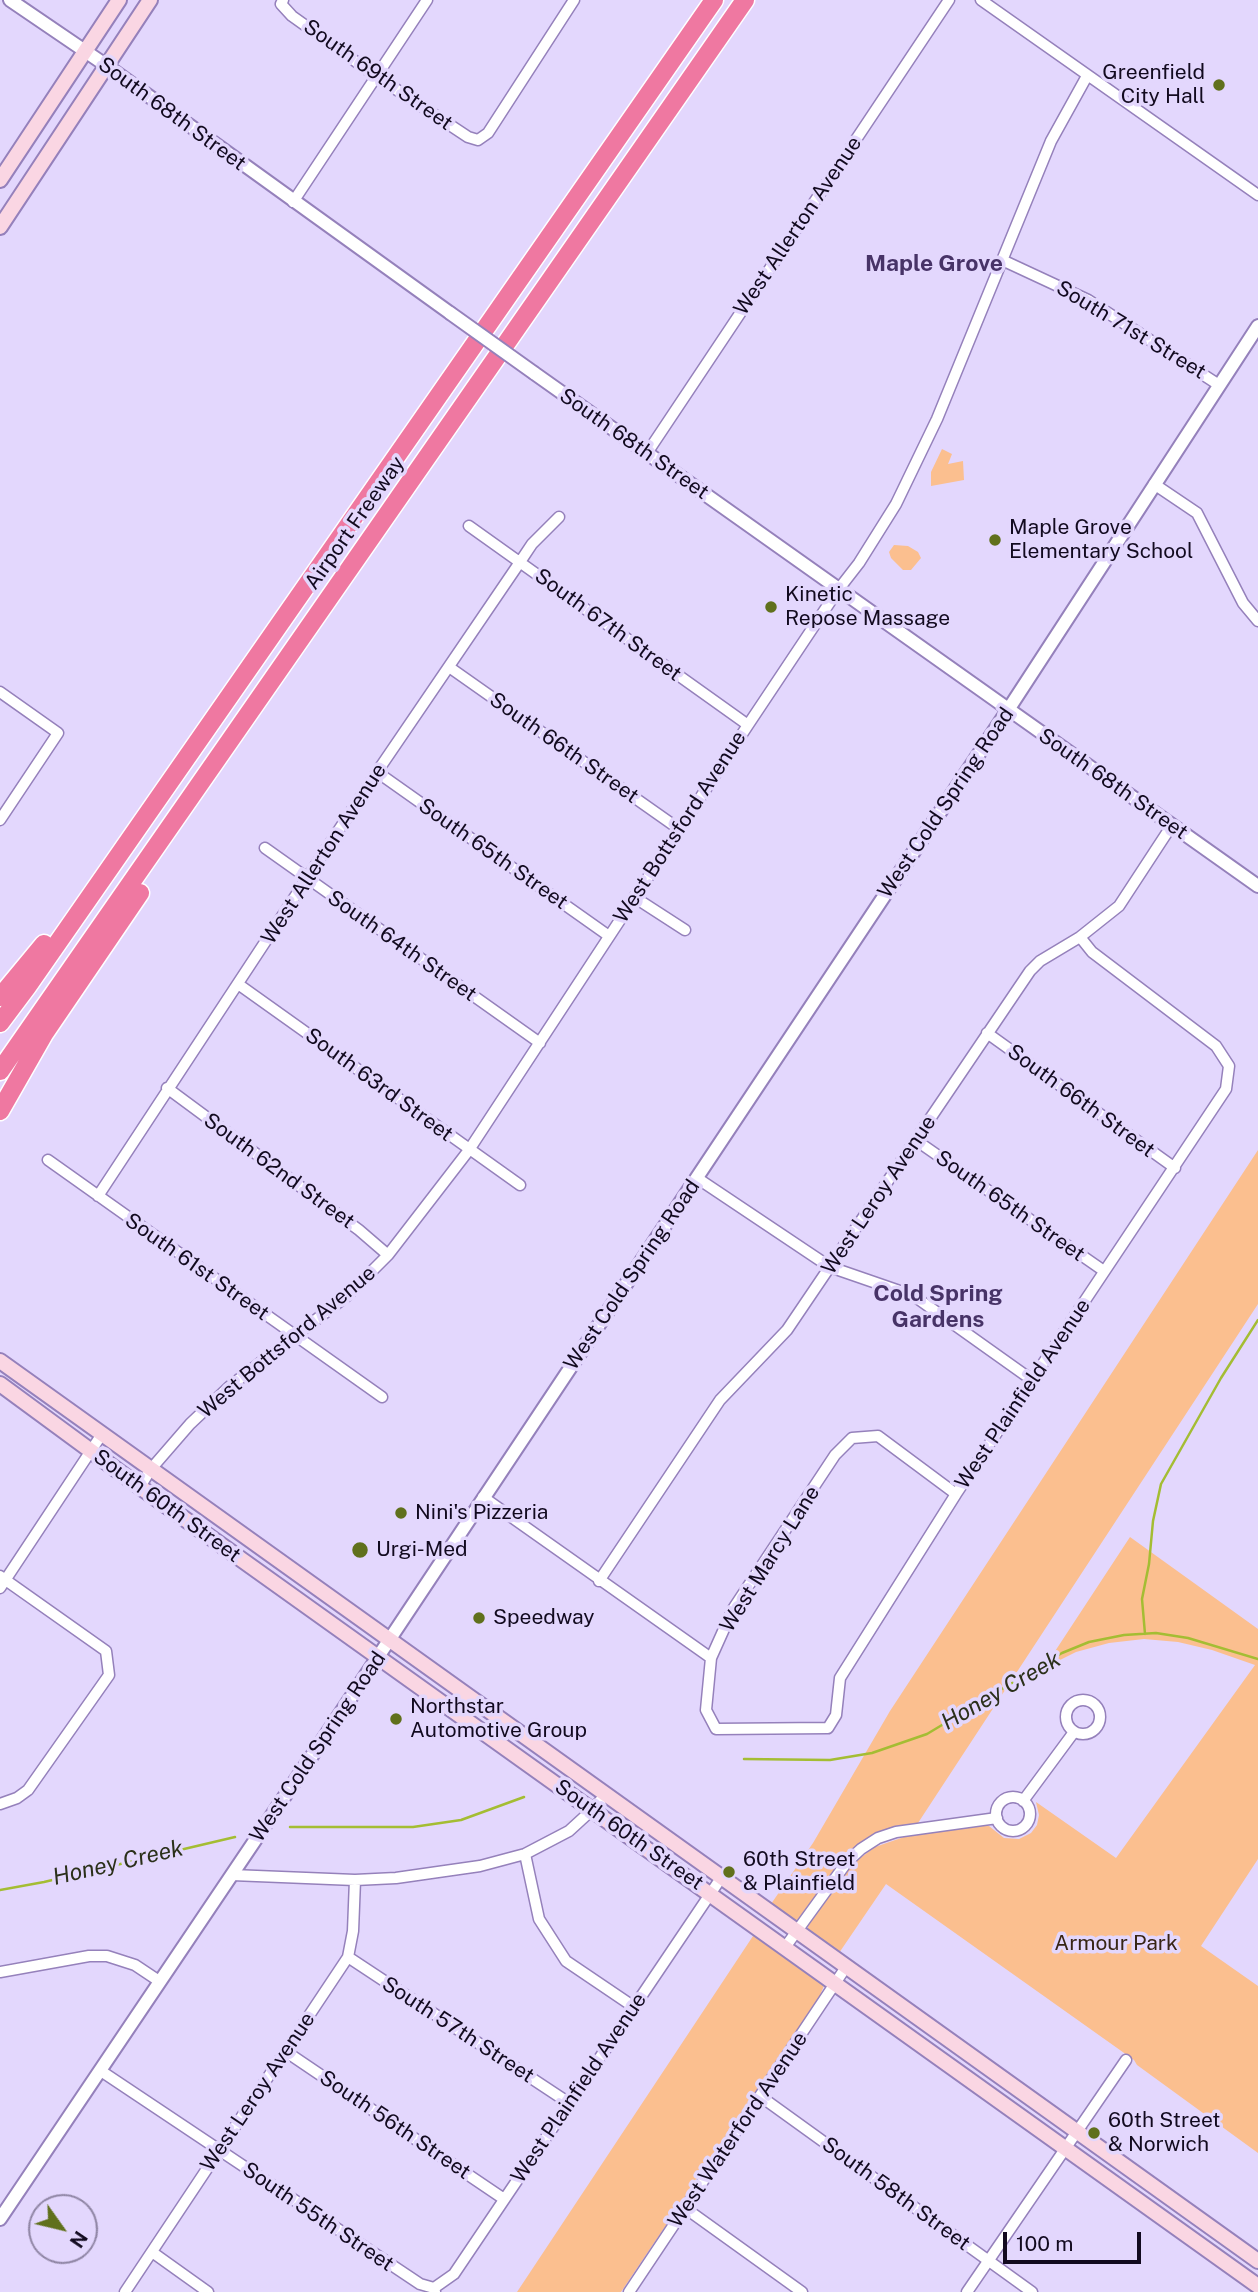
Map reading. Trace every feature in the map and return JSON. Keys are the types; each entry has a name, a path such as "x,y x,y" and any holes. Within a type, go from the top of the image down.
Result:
{"highway":[{"name":"Airport Freeway","path":"0,1023 714,0"},
{"name":"Airport Freeway","path":"0,1071 745,0"},
{"path":"0,1111 44,1034 189,820 196,792"},
{"path":"0,997 54,930 121,834 143,820"}],"main road":[{"path":"0,180 119,0"},
{"path":"0,227 150,0"},
{"name":"South 60th Street","path":"0,1361 1252,2257"},
{"name":"South 60th Street","path":"0,1384 1258,2286"},
{"path":"428,1692 440,1693 454,1702 464,1694"},
{"path":"1171,2224 1207,2240 1226,2253 1252,2257"}],"street":[{"name":"South 68th Street","path":"10,0 107,66 293,202 1258,886"},
{"path":"293,202 427,0"},
{"name":"South 69th Street","path":"282,2 292,16 376,76 468,137 478,140 488,133 574,0"},
{"name":"West Allerton Avenue","path":"647,453 949,0"},
{"path":"981,0 1258,195"},
{"name":"West Bottsford Avenue","path":"140,1486 151,1469 190,1424 229,1387 348,1295 388,1255 469,1150 747,725 859,563 908,484 1051,141 1087,76"},
{"name":"South 71st Street","path":"1002,260 1088,300 1219,385"},
{"name":"West Cold Spring Road","path":"0,2219 697,1178 1008,710 1258,326"},
{"path":"1154,484 1197,513 1243,603 1258,621"},
{"name":"West Allerton Avenue","path":"98,1196 377,772 532,544 559,517"},
{"name":"South 67th Street","path":"469,526 747,725"},
{"name":"South 66th Street","path":"449,667 679,830"},
{"path":"0,692 58,733 0,820"},
{"name":"South 65th Street","path":"377,772 609,936"},
{"name":"West Leroy Avenue","path":"599,1581 720,1400 787,1330 1030,971 1040,961 1080,937 1119,905 1172,825"},
{"name":"South 64th Street","path":"264,848 540,1043"},
{"path":"634,897 685,930"},
{"name":"West Plainfield Avenue","path":"716,1728 828,1728 836,1715 840,1678 956,1493 1226,1090 1229,1066 1216,1046 1092,953 1080,937"},
{"name":"South 63rd Street","path":"238,984 520,1185"},
{"name":"South 66th Street","path":"987,1033 1175,1168"},
{"name":"South 62nd Street","path":"167,1088 359,1230 388,1255"},
{"name":"South 65th Street","path":"917,1141 1104,1271"},
{"name":"South 61st Street","path":"48,1160 382,1397"},
{"path":"697,1178 830,1267 914,1296 1032,1380"},
{"path":"0,1804 17,1798 28,1790 109,1675 106,1651 2,1581 102,1434"},
{"name":"West Marcy Lane","path":"716,1728 706,1710 711,1658 733,1609 835,1455 852,1438 878,1436 956,1493"},
{"path":"483,1497 711,1658"},
{"path":"1023,1801 1074,1731"},
{"path":"232,1875 355,1880 396,1878 480,1866 525,1854 569,1831 593,1810 605,1795"},
{"path":"1015,1797 1029,1807 1029,1821 1022,1829 1008,1830 997,1818 997,1811 1003,1801 1015,1797"},
{"path":"786,1946 847,1862 878,1838 896,1832 997,1818"},
{"path":"525,1854 539,1919 566,1961 634,2007"},
{"name":"West Plainfield Avenue","path":"435,2290 454,2274 721,1878"},
{"name":"West Leroy Avenue","path":"125,2292 348,1957 353,1931 355,1880"},
{"path":"0,1972 89,1956 107,1956 135,1965 159,1981"},
{"name":"South 57th Street","path":"348,1957 569,2103"},
{"name":"West Waterford Avenue","path":"629,2292 846,1967"},
{"name":"South 56th Street","path":"285,2051 504,2199"},
{"path":"967,2292 1126,2060"},
{"name":"South 55th Street","path":"101,2070 420,2284 435,2290"},
{"name":"South 58th Street","path":"760,2096 1032,2292"},
{"path":"685,2208 802,2292"},
{"path":"152,2252 208,2292"}],"green space":[{"path":"942,449 952,454 948,464 963,461 964,480 931,486 931,472"},
{"path":"894,545 908,546 918,552 921,558 911,570 903,570 891,558 889,552"},
{"path":"1258,1150 1258,1304 918,1823 883,1830 848,1852 793,1922 771,1904 813,1843 890,1711"},
{"name":"Armour Park","path":"1130,1537 1258,1629 1258,1859 1201,1946 1258,1986 1258,2153 1137,2065 1134,2060 886,1884 839,1953 808,1931 808,1926 847,1872 856,1861 875,1847 904,1837 985,1825 1004,1838 1019,1839 1031,1833 1037,1825 1039,1815 1036,1802 1116,1858 1255,1665 1178,1642 1144,1639 1109,1643 1076,1652 1044,1668"},
{"path":"755,1933 825,1983 819,1998 621,2292 517,2292"}],"waterway":[{"path":"1145,1634 1142,1599 1161,1484 1221,1378 1258,1320"},
{"name":"Honey Creek","path":"744,1759 830,1760 872,1753 927,1734 1062,1653 1089,1642 1124,1635 1156,1633 1188,1638 1258,1659"},
{"name":"Honey Creek","path":"290,1827 413,1827 461,1820 524,1797"},
{"name":"Honey Creek","path":"0,1890 235,1837"}],"place":[{"name":"Greenfield City Hall","path":"1219,85"},
{"name":"Maple Grove Elementary School","path":"995,540"},
{"name":"Kinetic Repose Massage","path":"771,607"},
{"name":"Nini's Pizzeria","path":"401,1513"},
{"name":"Urgi-Med","path":"360,1550"},
{"name":"Speedway","path":"479,1618"},
{"name":"Northstar Automotive Group","path":"396,1719"},
{"name":"60th Street & Plainfield","path":"729,1872"},
{"name":"60th Street & Norwich","path":"1094,2133"}],"district":[{"name":"Maple Grove","path":"934,264"},
{"name":"Cold Spring Gardens","path":"938,1307"}]}
